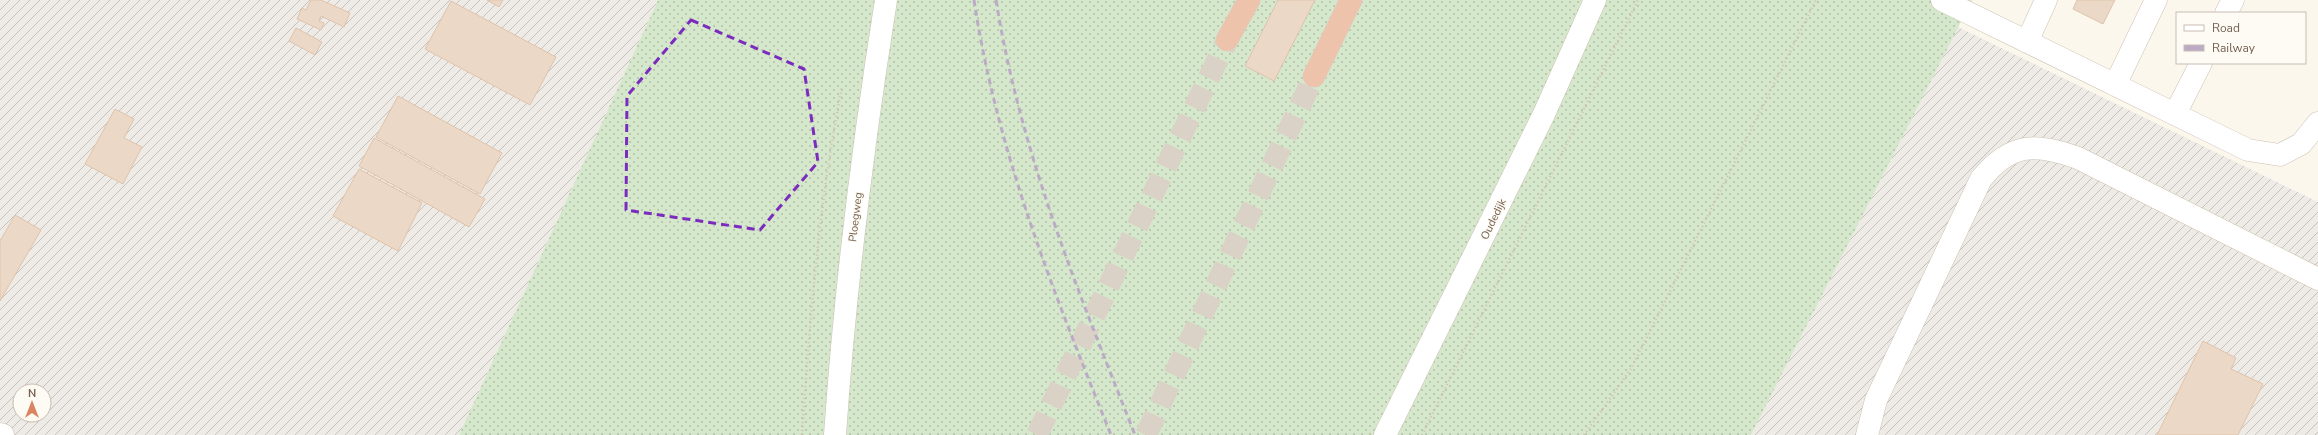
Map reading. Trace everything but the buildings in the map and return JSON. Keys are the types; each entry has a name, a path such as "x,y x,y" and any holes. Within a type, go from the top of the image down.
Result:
{"highway":[{"path":"1227,40 1249,0"},
{"path":"1314,76 1351,0"}],"street":[{"name":"Ploegweg","path":"835,435 842,334 857,201 886,0"},
{"name":"Oudedijk","path":"1385,435 1544,114 1594,0"},
{"path":"1942,0 2248,150 2280,155 2301,144 2318,123"},
{"path":"2027,42 2046,0"},
{"path":"2115,85 2156,0"},
{"path":"2227,12 2233,0"},
{"path":"2175,114 2200,64"},
{"path":"1867,435 1876,400 1981,179 1994,163 2012,151 2030,148 2055,150 2078,158 2318,279"}],"path":[{"path":"1422,435 1638,0"},
{"path":"1584,435 1631,369 1816,0"}],"highlighted area":[{"path":"691,20 804,69 818,162 760,230 626,210 627,96"}],"shaded area":[{"path":"0,0 658,0 459,435 0,435"},
{"path":"1958,27 2318,202 2318,435 1751,435"}],"green space":[{"path":"658,0 1972,0 1751,435 459,435"}],"tunnel":[{"path":"1037,435 1227,40"},
{"path":"1146,435 1314,76"}],"railway":[{"path":"974,0 984,57 1012,167 1049,275 1111,435"},
{"path":"996,0 1020,113 1036,168 1073,275 1135,435"}]}
